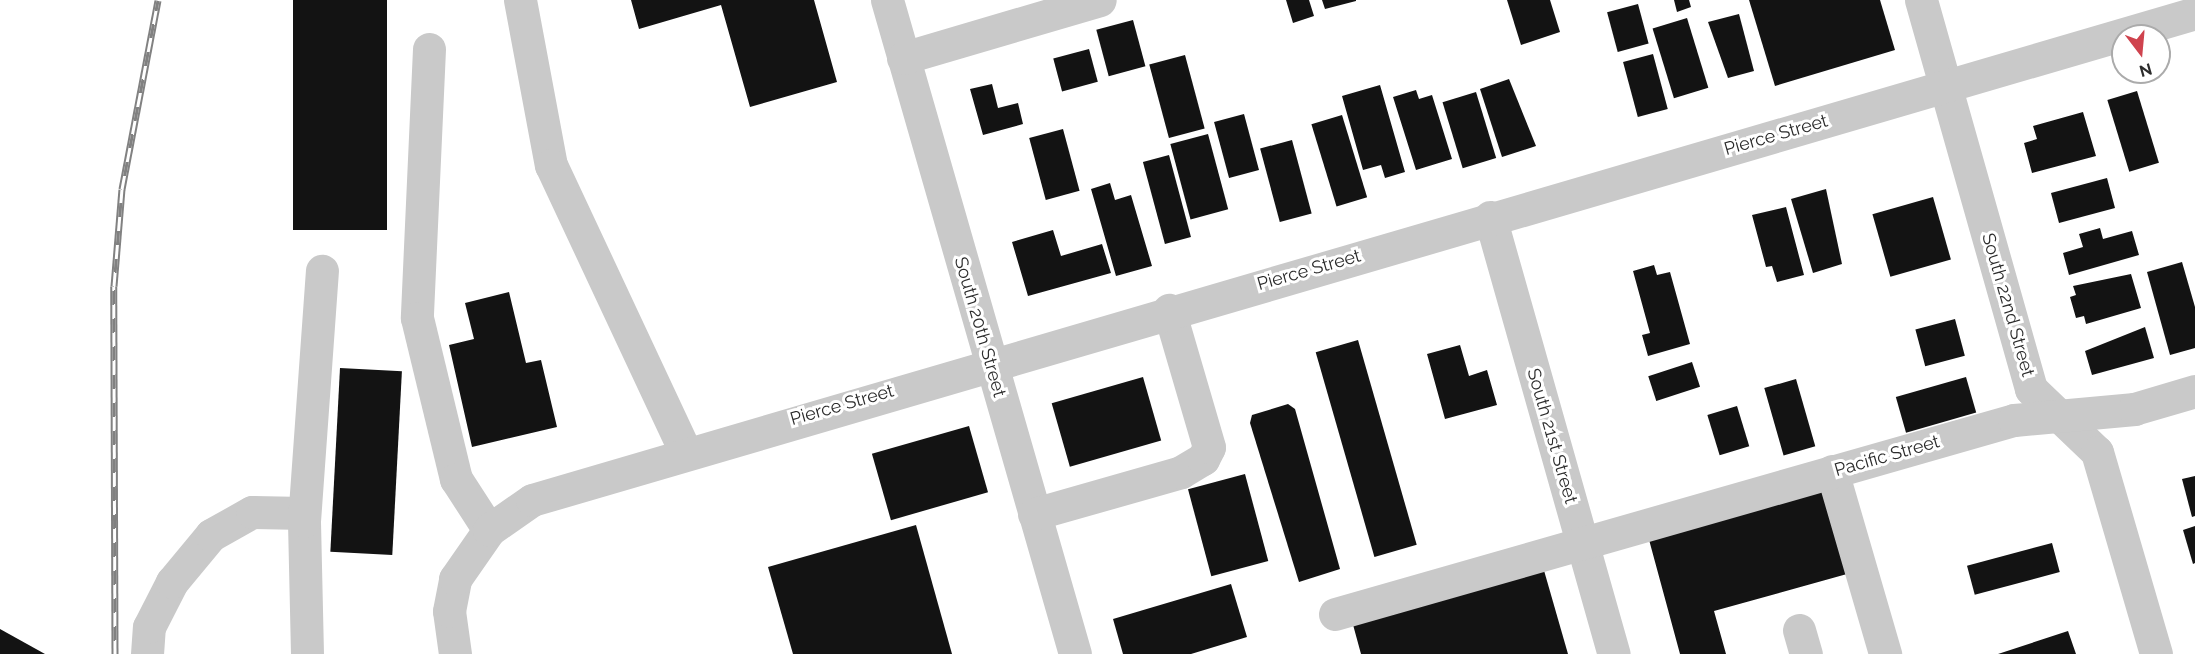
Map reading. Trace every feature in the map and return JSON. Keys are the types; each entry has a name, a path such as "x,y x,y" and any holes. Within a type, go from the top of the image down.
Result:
{"street":[{"path":"520,0 550,165 685,451"},
{"name":"South 20th Street","path":"887,0 1075,654"},
{"path":"903,58 1100,0"},
{"name":"South 22nd Street","path":"1921,0 2031,389 2097,452 2156,654"},
{"name":"Pierce Street","path":"455,654 449,611 456,579 489,530 531,500 685,451 2195,13"},
{"path":"429,49 417,318 456,479 489,530"},
{"name":"South 21st Street","path":"1490,218 1614,654"},
{"path":"307,654 304,513 322,271"},
{"path":"1034,514 1181,472 1203,459 1209,447 1169,310"},
{"name":"Pacific Street","path":"1335,614 2014,420 2134,409 2195,391"},
{"path":"1832,471 1884,654"},
{"path":"147,654 149,627 172,582 211,535 252,512 304,513"}],"building":[{"path":"293,0 387,0 387,230 293,230"},
{"path":"631,0 814,0 837,82 750,107 721,5 639,29"},
{"path":"1286,0 1309,0 1314,16 1293,23"},
{"path":"1322,0 1356,0 1356,1 1325,9"},
{"path":"1507,0 1550,0 1560,32 1521,45"},
{"path":"1674,0 1689,0 1691,7 1677,12"},
{"path":"1749,0 1880,0 1895,50 1775,86"},
{"path":"1638,4 1649,44 1618,52 1607,12"},
{"path":"1739,14 1754,71 1728,78 1708,22"},
{"path":"1687,18 1708,88 1674,98 1653,29"},
{"path":"1133,20 1145,66 1109,76 1096,30"},
{"path":"1089,49 1098,82 1062,91 1053,59"},
{"path":"1653,54 1668,109 1638,117 1623,62"},
{"path":"1185,55 1205,128 1169,138 1149,65"},
{"path":"1509,79 1536,146 1502,157 1480,89"},
{"path":"992,84 998,108 1018,103 1023,124 983,135 970,89"},
{"path":"1380,85 1405,172 1385,178 1381,165 1363,170 1342,96"},
{"path":"1416,90 1419,99 1432,95 1452,159 1416,170 1393,97"},
{"path":"2137,91 2159,163 2129,172 2107,100"},
{"path":"1476,92 1496,158 1463,168 1443,102"},
{"path":"2083,112 2096,156 2032,173 2024,143 2037,139 2033,126"},
{"path":"1244,114 1259,170 1229,178 1214,122"},
{"path":"1342,115 1367,197 1337,207 1311,124"},
{"path":"1063,129 1080,191 1046,200 1029,138"},
{"path":"1208,134 1228,209 1191,219 1170,144"},
{"path":"1292,140 1312,213 1280,222 1260,149"},
{"path":"1169,155 1191,237 1165,244 1143,162"},
{"path":"2107,178 2115,208 2059,223 2051,193"},
{"path":"1110,183 1115,200 1131,195 1152,266 1116,276 1091,189"},
{"path":"1826,189 1842,264 1813,273 1791,199"},
{"path":"1933,197 1951,259 1890,277 1872,214"},
{"path":"1786,207 1804,275 1777,282 1772,266 1766,267 1752,215"},
{"path":"2100,228 2103,239 2132,231 2139,255 2069,275 2063,253 2083,247 2079,234"},
{"path":"1053,230 1061,256 1102,244 1111,273 1028,296 1012,242"},
{"path":"2182,262 2195,307 2195,348 2170,355 2147,272"},
{"path":"1654,265 1657,275 1670,272 1690,344 1648,356 1642,335 1650,333 1633,271"},
{"path":"2131,274 2141,308 2086,324 2084,316 2076,318 2070,297 2076,295 2073,286"},
{"path":"509,292 526,363 541,360 557,427 472,447 449,345 474,339 465,303"},
{"path":"1955,319 1965,356 1925,366 1915,330"},
{"path":"2145,327 2154,358 2092,375 2085,351"},
{"path":"1358,340 1417,545 1374,557 1316,352"},
{"path":"1460,345 1469,376 1487,370 1497,405 1445,419 1427,354"},
{"path":"1692,362 1700,387 1656,401 1648,376"},
{"path":"340,368 402,371 392,555 330,552"},
{"path":"1143,377 1161,440 1070,467 1052,403"},
{"path":"1966,377 1976,413 1906,433 1896,397"},
{"path":"1796,379 1815,446 1784,455 1764,388"},
{"path":"1288,404 1295,409 1340,569 1299,582 1250,423 1252,415"},
{"path":"1737,406 1749,446 1720,455 1707,415"},
{"path":"969,426 988,492 891,520 872,454"},
{"path":"1245,474 1268,561 1211,576 1188,489"},
{"path":"2195,476 2195,516 2192,517 2182,479"},
{"path":"1824,488 1847,574 1714,611 1726,654 1680,654 1648,536"},
{"path":"916,525 952,654 793,654 768,567"},
{"path":"2195,526 2195,563 2193,564 2183,530"},
{"path":"2052,543 2060,572 1975,595 1967,566"},
{"path":"1543,567 1568,654 1361,654 1352,621"},
{"path":"1231,584 1247,637 1191,654 1123,654 1113,619"},
{"path":"0,629 45,654 0,654"},
{"path":"2068,631 2076,654 1998,654"}],"railway":[{"path":"115,654 114,286 122,189 158,0"}]}
